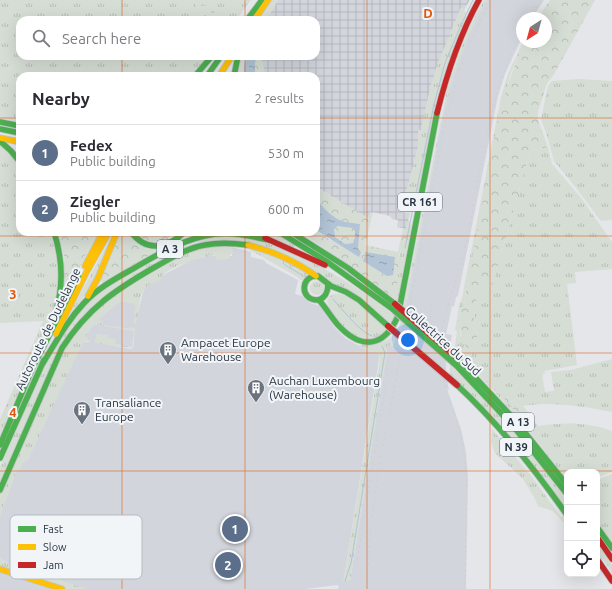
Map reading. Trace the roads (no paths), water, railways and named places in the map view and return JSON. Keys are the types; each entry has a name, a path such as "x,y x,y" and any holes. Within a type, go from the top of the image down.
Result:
{"main road":[{"path":"244,16 256,0"},
{"path":"250,16 262,0"},
{"path":"257,16 268,0"},
{"name":"CR 161","path":"0,490 62,348 81,321 106,297 131,280 193,248 214,243 236,243 271,251 297,263 308,270 312,277 305,283 304,287 306,294 311,299 319,300 337,325 348,335 363,342 376,341 390,334 395,327 398,316 443,89 456,48 479,0"},
{"path":"199,72 209,60"},
{"path":"203,72 211,60"},
{"path":"210,72 218,60"},
{"path":"222,72 229,60"},
{"path":"235,72 237,60"},
{"path":"0,122 16,125"},
{"path":"0,128 16,132"},
{"path":"0,138 16,141"},
{"path":"0,141 16,157"},
{"path":"44,344 58,307 62,288 62,269 55,236"},
{"name":"Autoroute de Dudelange","path":"0,445 18,400 44,344 101,236"},
{"name":"Autoroute de Dudelange","path":"0,458 54,336 107,236"},
{"name":"A 3","path":"84,304 98,278 115,236"},
{"path":"133,236 142,244 154,247 174,242 181,236"},
{"name":"A 3","path":"43,363 68,322 93,294 124,274 168,250 205,236"},
{"name":"A 3","path":"245,236 269,240 347,275"},
{"path":"259,236 269,240"},
{"name":"Collectrice du Sud","path":"285,236 395,307 483,393 517,430 564,490"},
{"name":"Collectrice du Sud","path":"297,236 348,268 456,357 492,393 521,426 564,481"},
{"path":"303,236 323,252"},
{"path":"312,277 323,278 328,284"},
{"name":"CR 161","path":"328,284 325,302 329,312"},
{"name":"N 39","path":"328,284 352,295 478,404 509,438 564,511"},
{"path":"319,300 327,294 340,290"},
{"path":"600,531 612,548"},
{"path":"600,541 612,558"},
{"path":"600,563 612,581"},
{"path":"0,568 10,571"},
{"path":"33,579 62,589"}],"water":[{"path":"246,60 256,60 255,72 244,72"},
{"path":"320,204 331,215 339,219 346,222 360,224 358,249 361,252 359,257 320,233","holes":["338,226 352,228 355,231 353,243 345,244 335,237 334,229"]},
{"path":"365,252 395,257 393,275 387,276 363,261"}],"waterway":[{"path":"405,248 434,104 445,63 473,0"},
{"path":"284,260 283,263 285,265 302,275"},
{"path":"333,299 362,330 372,336"},
{"path":"345,581 351,563 385,353 382,346"}],"railway":[{"path":"367,589 370,535 378,473 444,128 452,95 463,62 475,31 491,0"},
{"path":"533,12 541,0"},
{"path":"465,589 467,490 465,464 461,435 443,377 440,341 445,316 463,256 492,113 500,85 516,44"},
{"path":"431,294 431,324"},
{"path":"357,589 357,561 386,384 388,358"}],"place":[{"name":"Ampacet Europe Warehouse","path":"168,365"},
{"name":"Auchan Luxembourg (Warehouse)","path":"256,403"},
{"name":"Transaliance Europe","path":"82,425"},
{"name":"Fedex","path":"235,529"},
{"name":"Ziegler","path":"228,565"}]}
